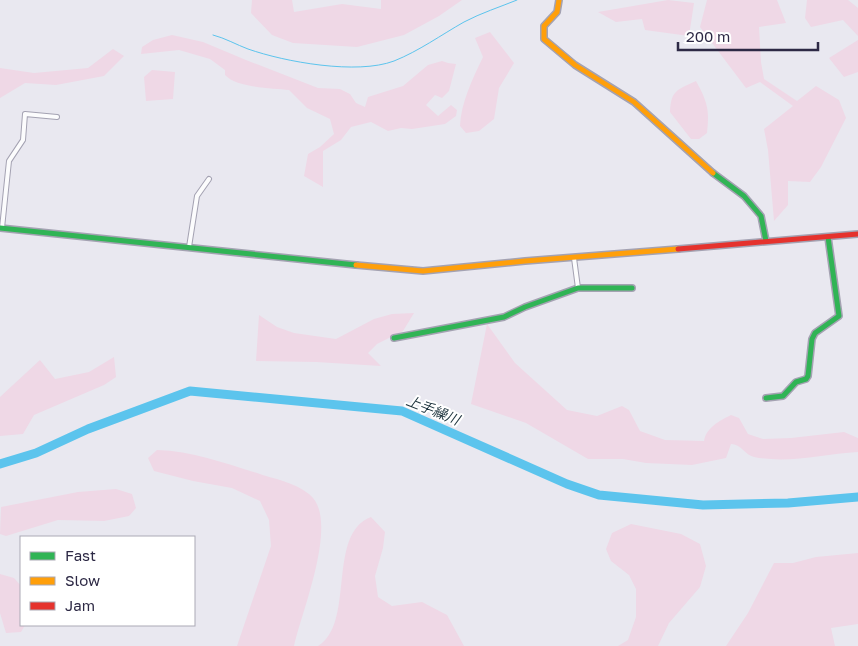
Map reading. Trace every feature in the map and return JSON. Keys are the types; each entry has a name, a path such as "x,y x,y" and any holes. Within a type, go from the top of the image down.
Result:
{"street":[{"path":"559,0 558,12 544,24 542,29 544,39 575,65 634,102 719,178 744,196 761,216 766,241"},
{"path":"57,117 24,114 23,140 9,161 1,228 423,271 858,234"},
{"path":"189,247 197,196 209,179"},
{"path":"766,398 783,396 796,382 806,379 808,376 812,340 815,333 839,316 828,237"},
{"path":"574,258 578,288"},
{"path":"394,338 504,317 525,307 578,288 632,288"}],"shaded area":[{"path":"252,0 292,0 294,12 342,4 381,9 381,0 462,0 439,16 404,35 357,47 293,43 272,35 251,13"},
{"path":"668,0 694,3 689,36 645,30 642,19 616,22 598,12"},
{"path":"707,0 777,0 786,23 759,27 764,79 797,101 816,86 839,100 846,118 821,167 810,182 788,181 788,205 774,221 768,150 764,129 793,106 760,82 746,88 700,27"},
{"path":"807,0 848,0 858,8 858,36 843,20 811,27 805,18"},
{"path":"490,32 514,63 499,88 494,119 479,131 466,133 460,126 463,108 468,90 483,57 475,38"},
{"path":"172,35 203,42 318,88 340,89 350,94 356,103 365,107 368,97 403,86 428,65 442,61 456,64 449,91 442,98 435,95 426,105 438,116 451,105 457,110 456,116 445,124 412,129 401,128 388,131 371,122 351,127 341,140 323,151 323,187 304,176 308,154 320,147 334,134 330,119 307,108 289,90 255,87 230,79 225,75 225,70 210,59 179,50 141,54 142,47 153,40"},
{"path":"858,40 858,72 844,77 829,58"},
{"path":"113,49 124,56 104,76 56,85 25,83 0,98 0,68 34,73 88,68"},
{"path":"152,70 175,72 173,99 146,101 144,77"},
{"path":"696,81 707,106 708,125 707,133 699,139 691,139 670,112 672,99 676,92"},
{"path":"414,313 403,331 377,344 368,353 381,366 256,361 259,315 277,327 294,333 336,339 374,319 392,314"},
{"path":"487,324 515,363 567,410 597,416 622,406 629,410 640,431 665,440 704,441 710,429 731,415 739,418 748,434 763,439 844,432 858,438 858,452 793,459 767,459 751,456 738,446 731,444 726,458 692,465 646,463 623,459 588,459 526,423 471,404"},
{"path":"114,357 116,377 104,385 34,415 23,434 0,436 0,397 40,360 55,379 89,372"},
{"path":"157,450 208,458 284,481 309,494 318,506 321,523 320,544 316,567 294,646 237,646 271,546 269,520 260,501 232,488 154,471 148,458"},
{"path":"116,489 132,494 136,508 129,516 104,521 58,520 6,536 0,534 1,507 78,492"},
{"path":"371,517 385,532 383,548 375,576 378,597 392,606 422,602 447,615 464,646 318,646 329,635 336,619 344,559 349,541 357,526"},
{"path":"631,524 681,534 700,544 706,566 700,587 669,623 658,646 618,646 628,640 636,617 636,589 629,575 611,561 606,549 612,533"},
{"path":"858,553 858,624 831,628 835,646 726,646 748,613 774,563 793,563 816,557"},
{"path":"0,574 14,578 20,585 20,626 24,626 21,632 6,633 0,613"}],"waterway":[{"path":"213,35 263,54 301,62 341,67 379,65 403,57 470,19 517,0"},
{"name":"上手繰川","path":"0,464 36,453 88,429 190,391 402,411 567,484 599,495 703,505 788,503 858,497"}],"traffic: fast":[{"path":"713,173 744,196 761,216 766,241"},
{"path":"0,228 356,265"},
{"path":"766,398 783,396 796,382 806,379 808,376 812,339 815,333 839,316 828,237"},
{"path":"394,338 504,317 525,307 578,288 632,288"}],"traffic: slow":[{"path":"559,0 557,12 544,26 544,39 575,65 634,102 713,173"},
{"path":"356,265 423,271 678,249"}],"traffic: jam":[{"path":"678,249 858,234"}]}
